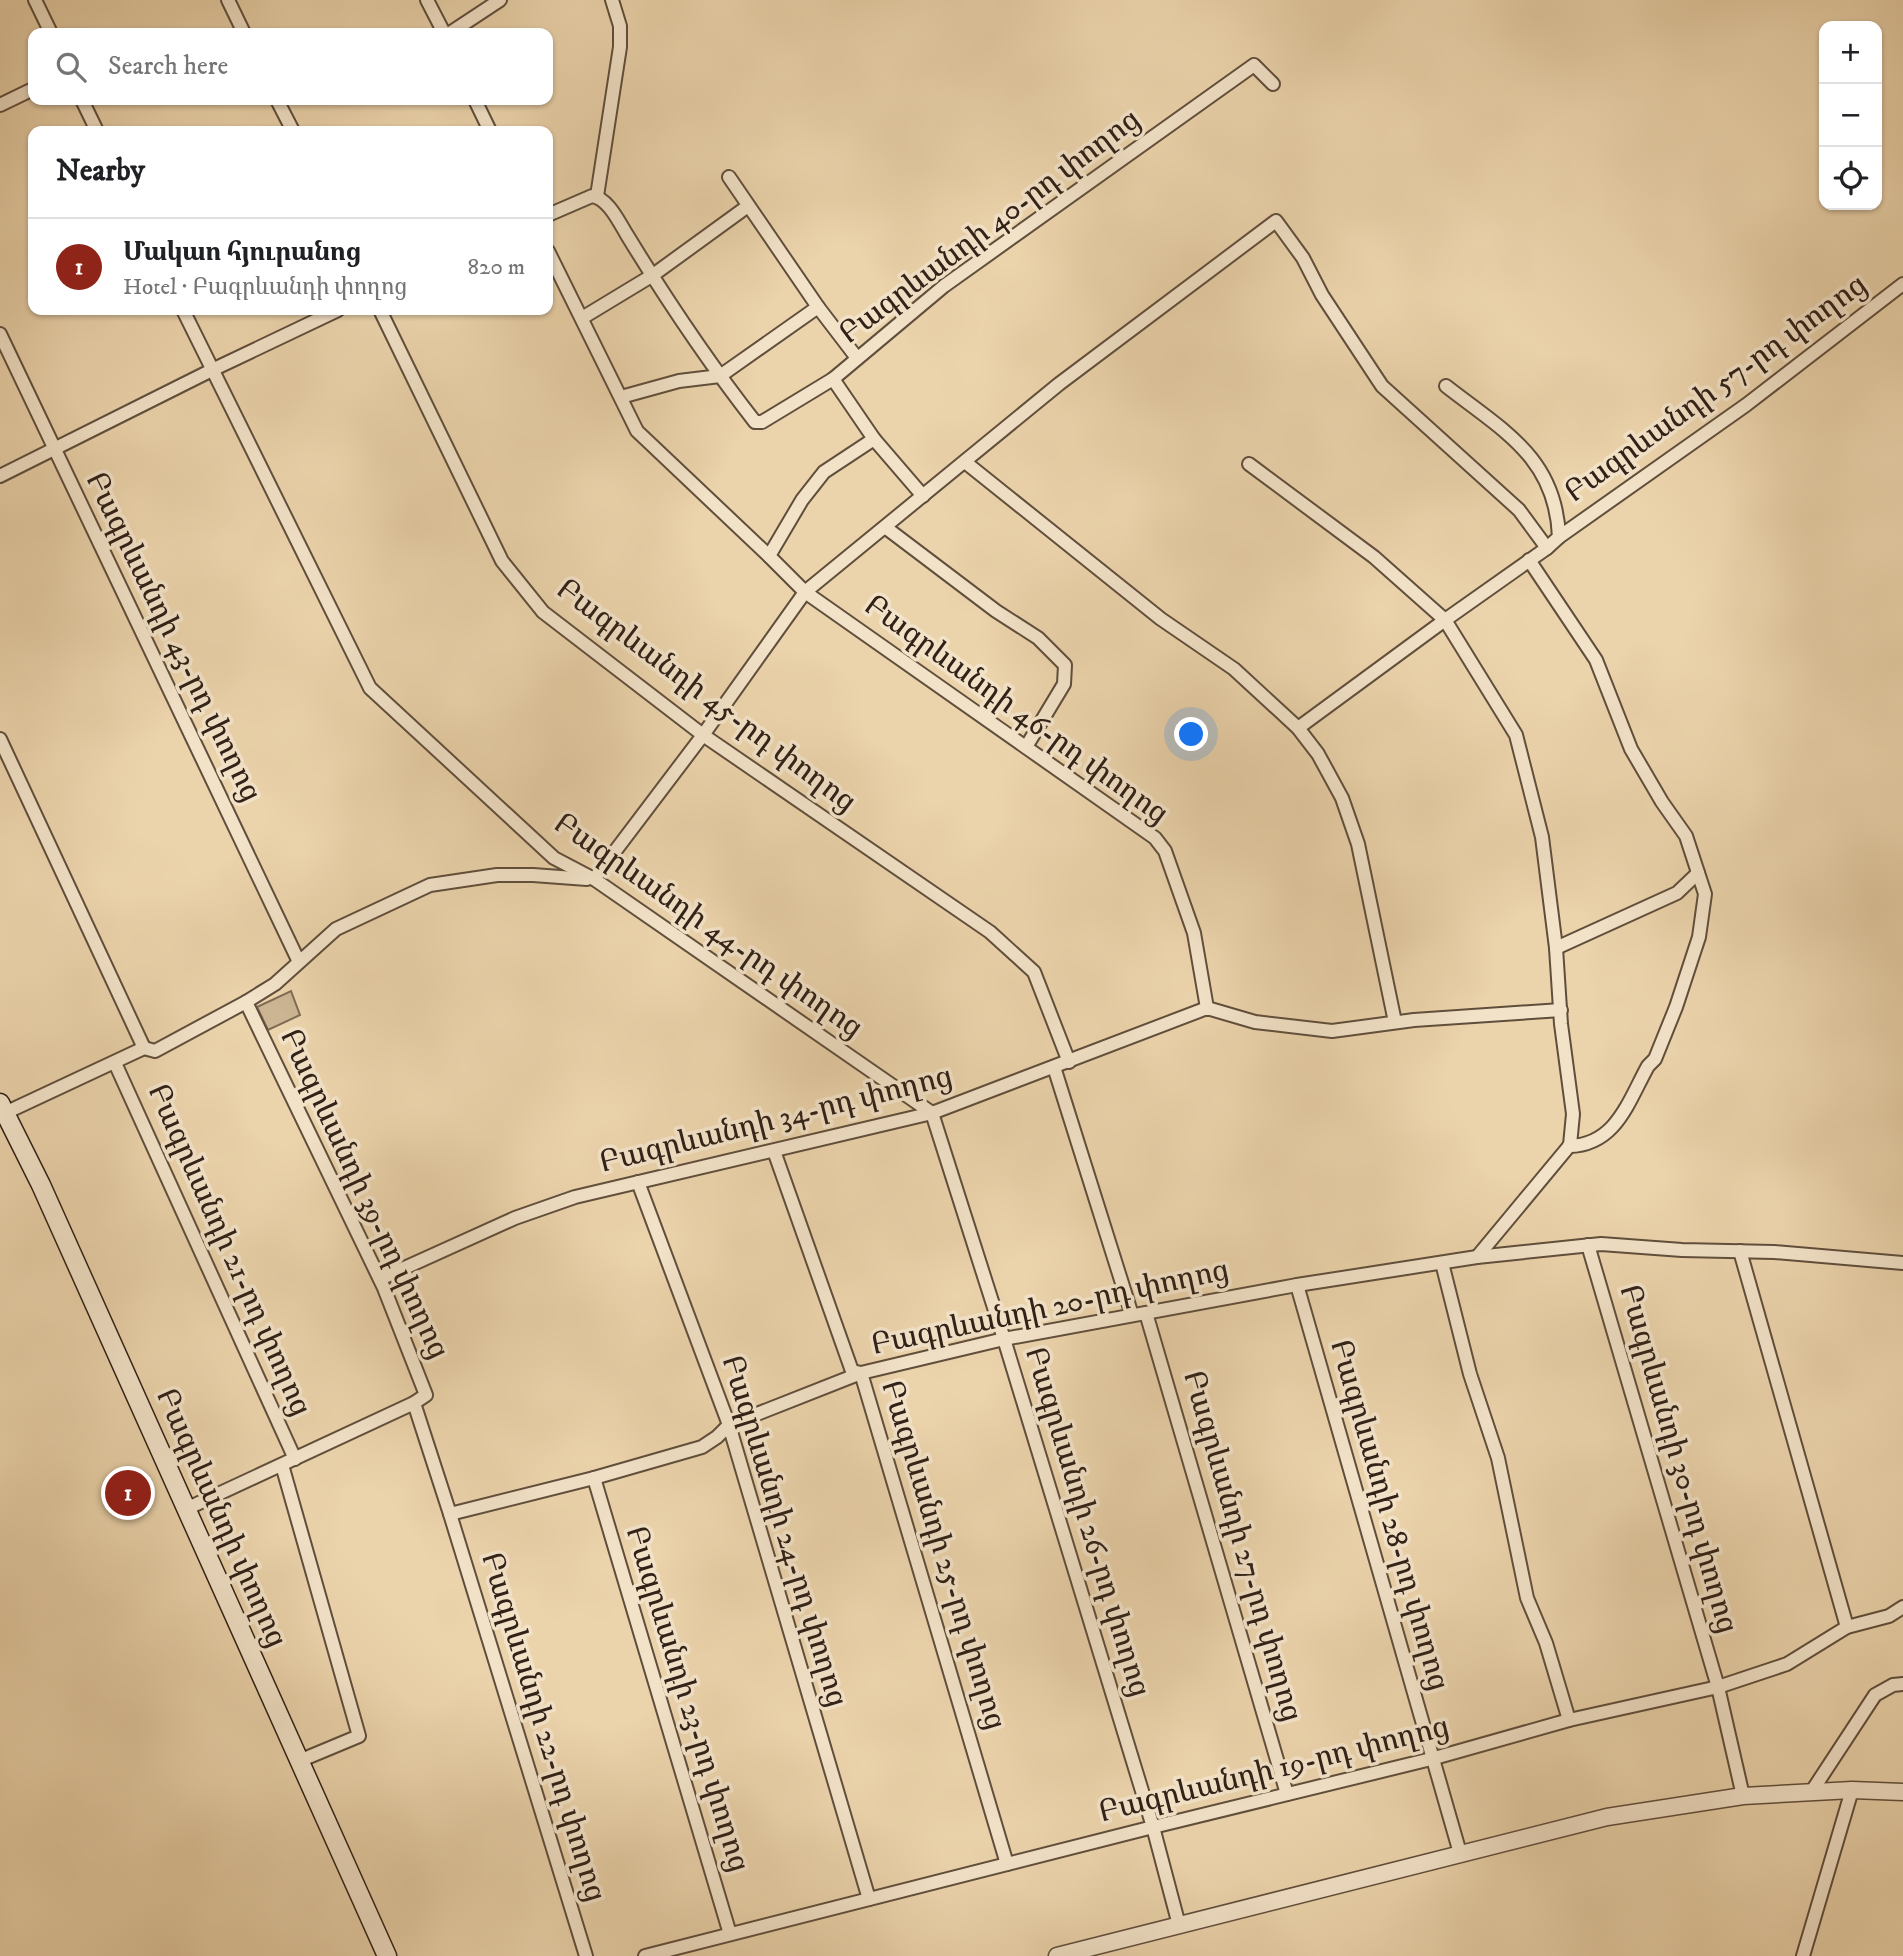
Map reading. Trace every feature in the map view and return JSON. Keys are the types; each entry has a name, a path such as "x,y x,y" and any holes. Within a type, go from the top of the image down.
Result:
{"main road":[{"name":"Բագրևանդի փողոց","path":"2,1108 41,1185 387,1956"}],"street":[{"path":"36,0 49,28"},
{"path":"228,0 242,28"},
{"path":"427,0 441,28"},
{"path":"458,28 500,0"},
{"path":"597,196 620,47 620,26 612,0"},
{"name":"Բագրևանդի 40-րդ փողոց","path":"923,495 874,439 833,379 944,286 1254,65 1273,84"},
{"path":"0,105 28,91"},
{"path":"84,105 95,126"},
{"path":"280,105 290,126"},
{"path":"477,105 488,126"},
{"path":"729,177 818,307 857,358"},
{"path":"553,213 587,197 597,196 602,199 720,376 755,422 762,422 833,379"},
{"path":"582,318 653,275 748,206"},
{"path":"2,1108 115,1063 144,1048 155,1051 275,984 336,929 430,885 496,875 594,879 703,735 805,592 1059,384 1276,221 1303,258 1322,295 1382,386 1519,510 1547,548"},
{"path":"553,261 637,431 805,592"},
{"name":"Բագրևանդի 57-րդ փողոց","path":"1298,727 1745,405 1903,284"},
{"path":"621,397 679,381 720,376 818,307"},
{"name":"Բագրևանդի 44-րդ փողոց","path":"185,315 370,688 554,858 594,879 932,1113"},
{"path":"0,476 328,315"},
{"name":"Բագրևանդի 45-րդ փողոց","path":"382,315 502,561 543,612 703,735 990,932 1034,972 1069,1062"},
{"name":"Բագրևանդի 43-րդ փողոց","path":"0,334 299,962"},
{"path":"1446,386 1527,450 1544,475 1558,519 1559,537"},
{"path":"769,556 802,500 824,472 874,439"},
{"path":"965,461 1161,619 1234,669 1298,727 1318,754 1342,798 1358,844 1395,1022"},
{"path":"1249,464 1374,557 1445,620 1516,735 1542,837 1573,1114 1569,1146 1477,1257"},
{"path":"885,527 996,611 1038,638 1065,664 1064,684 1026,747"},
{"path":"1529,560 1596,660 1631,749 1662,802 1686,836 1705,894 1699,937 1656,1059 1648,1066 1609,1132 1594,1142 1569,1146"},
{"name":"Բագրևանդի 46-րդ փողոց","path":"805,592 1155,838 1165,850 1194,933 1207,1008"},
{"path":"0,738 144,1048"},
{"path":"1556,948 1677,893 1698,873"},
{"name":"Բագրևանդի 39-րդ փողոց","path":"246,1002 380,1279 426,1395 414,1403"},
{"path":"1207,1008 1255,1022 1332,1031 1395,1022 1560,1010"},
{"name":"Բագրևանդի 34-րդ փողոց","path":"380,1279 515,1218 575,1197 932,1113 1207,1008"},
{"name":"Բագրևանդի 21-րդ փողոց","path":"115,1063 295,1459"},
{"path":"1054,1068 1132,1315"},
{"name":"Բագրևանդի 26-րդ փողոց","path":"932,1113 1153,1827 1179,1924"},
{"name":"Բագրևանդի 25-րդ փողոց","path":"774,1151 852,1371 861,1373 1007,1864"},
{"name":"Բագրևանդի 24-րդ փողոց","path":"638,1182 729,1425 869,1899"},
{"name":"Բագրևանդի 20-րդ փողոց","path":"450,1514 594,1478 702,1447 729,1425 861,1373 1004,1339 1297,1285 1477,1257 1588,1245 1740,1251 1903,1263"},
{"name":"Բագրևանդի 30-րդ փողոց","path":"1588,1245 1718,1687 1743,1796"},
{"path":"1740,1251 1847,1627"},
{"path":"1443,1263 1470,1374 1498,1458 1527,1598 1546,1643 1569,1720"},
{"name":"Բագրևանդի 28-րդ փողոց","path":"1297,1285 1460,1853"},
{"name":"Բագրևանդի 27-րդ փողոց","path":"1146,1313 1287,1794"},
{"path":"187,1509 414,1403 450,1514"},
{"name":"Բագրևանդի 21-րդ փողոց","path":"282,1465 359,1736 299,1761"},
{"name":"Բագրևանդի 23-րդ փողոց","path":"594,1478 730,1934"},
{"name":"Բագրևանդի 22-րդ փողոց","path":"450,1514 586,1956"},
{"name":"Բագրևանդի 19-րդ փողոց","path":"645,1956 1432,1759 1569,1720 1718,1687 1787,1664 1847,1627 1889,1616 1903,1606"},
{"path":"1812,1791 1875,1695 1893,1685 1903,1684"},
{"path":"1803,1956 1852,1790"},
{"path":"1057,1956 1607,1817 1743,1796 1852,1790 1903,1793"}],"shaded area":[{"path":"291,991 300,1015 268,1030 257,1007"}],"place":[{"name":"Մակաո հյուրանոց","path":"128,1493"}]}
